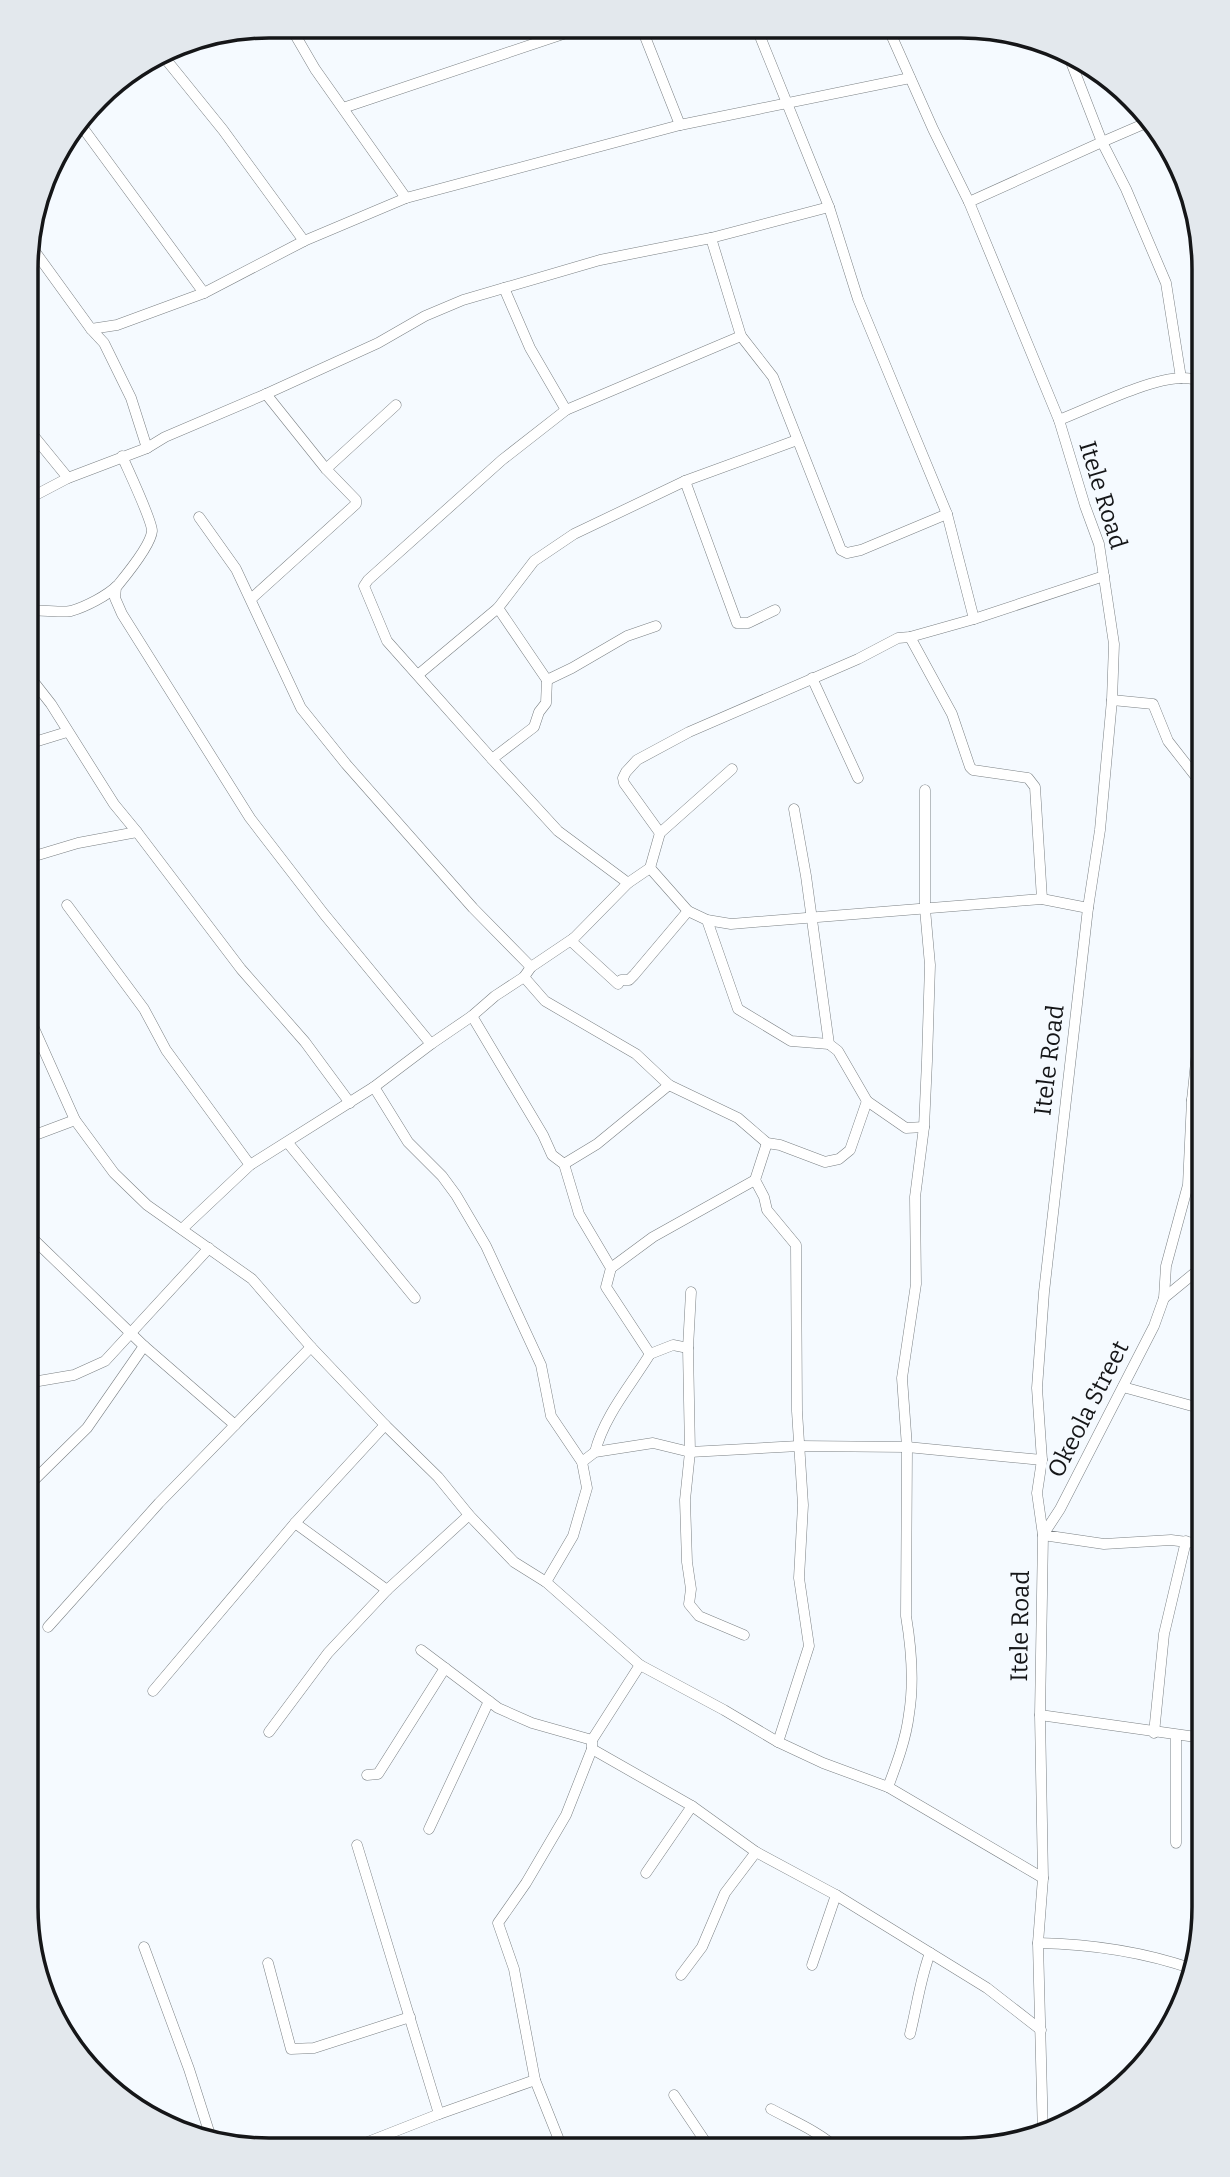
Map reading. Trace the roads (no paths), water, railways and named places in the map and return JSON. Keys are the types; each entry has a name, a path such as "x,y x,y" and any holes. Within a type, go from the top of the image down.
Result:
{"street":[{"path":"297,38 315,69 406,198"},
{"path":"343,108 550,38"},
{"path":"646,38 680,125"},
{"path":"761,38 829,207 858,299 947,514 974,619"},
{"name":"Itele Road","path":"892,38 969,202 1059,420 1084,506 1099,544 1114,644 1112,700 1100,830 1088,908 1044,1292 1037,1388 1042,1460 1037,1493 1043,1535 1040,1715 1043,1878 1038,1943 1043,2123"},
{"path":"169,61 304,241"},
{"path":"1073,68 1102,142 1126,189 1166,283 1181,378"},
{"path":"91,329 117,325 204,293 304,241 406,198 680,125 910,78"},
{"path":"969,202 1141,125"},
{"path":"85,131 204,293"},
{"path":"38,494 68,478 147,448 165,437 267,394 463,300 600,260 711,238 829,207"},
{"path":"711,238 741,336 773,377 841,551 861,551 947,514"},
{"path":"39,257 104,343 131,398 147,448"},
{"path":"504,288 530,348 566,410"},
{"path":"104,343 117,325"},
{"path":"628,883 558,831 492,759 387,641 363,586 502,460 566,410 741,336"},
{"path":"1059,420 1132,390 1181,378 1192,379"},
{"path":"251,599 356,505 356,500 326,469 267,394"},
{"path":"326,469 397,405"},
{"path":"419,674 498,608 534,561 574,534 685,481 797,440"},
{"path":"38,441 68,478"},
{"path":"38,611 67,612 81,608 116,587 145,548 152,532 149,517 122,456"},
{"path":"685,481 737,623 748,623 775,610"},
{"path":"199,517 236,569 301,708 346,764 473,908 531,967"},
{"path":"660,833 622,778 637,760 689,732 858,659 898,638 974,619 1104,576"},
{"path":"116,587 115,598 122,614 250,818 324,914 431,1044"},
{"path":"492,759 534,727 539,712 546,703 547,680 498,608"},
{"path":"547,680 627,636 656,626"},
{"path":"910,637 952,714 970,767 974,771 1028,778 1033,781 1042,899"},
{"path":"812,678 858,778"},
{"path":"38,687 114,804 241,969 304,1042 350,1103"},
{"path":"1112,700 1153,704 1168,741 1192,771"},
{"path":"38,741 67,732"},
{"path":"182,1229 250,1166 374,1087 524,977 531,967 574,938 628,883 650,868 660,833 732,769"},
{"path":"888,1787 903,1744 910,1712 911,1640 906,1616 907,1447 902,1378 916,1284 915,1197 924,1128 930,965 925,909 925,790"},
{"path":"794,808 828,1044"},
{"path":"38,855 78,843 138,832"},
{"path":"650,868 688,911 707,920 731,924 1042,899 1088,908"},
{"path":"66,905 144,1009 166,1050 250,1166"},
{"path":"574,938 571,941 618,984 634,975 688,911"},
{"path":"707,920 738,1009 791,1041 828,1044 838,1051 867,1101 906,1128 924,1128"},
{"path":"524,977 545,1001 636,1054 669,1086 738,1118 767,1143 780,1144 825,1162 839,1159 850,1150 867,1101"},
{"path":"472,1016 543,1135 552,1155 564,1164 579,1214 611,1268"},
{"path":"38,1044 75,1120 114,1173 147,1205 252,1279 311,1347 438,1477 469,1516 514,1562 546,1582 640,1665 778,1742 823,1763 888,1787 1043,1878"},
{"path":"564,1164 597,1144 669,1086"},
{"path":"374,1087 408,1142 442,1176 456,1195 486,1246 541,1364 551,1416 582,1462 587,1488 573,1536 546,1582"},
{"path":"1164,1298 1166,1266 1188,1185 1191,1111"},
{"path":"38,1134 75,1120"},
{"path":"288,1143 415,1298"},
{"path":"650,1354 606,1287 611,1268 653,1237 755,1180 767,1143"},
{"path":"755,1180 767,1210 796,1245 797,1411 803,1505 799,1578 809,1646 778,1742"},
{"path":"38,1244 144,1346 235,1425"},
{"path":"38,1381 74,1375 105,1361 209,1248"},
{"path":"1164,1298 1191,1276"},
{"path":"691,1292 688,1348 690,1452 685,1500 687,1562 691,1589 689,1604 699,1616 744,1635"},
{"name":"Okeola Street","path":"1043,1535 1060,1509 1123,1387 1154,1326 1164,1298"},
{"path":"594,1452 607,1421 650,1354 673,1345 688,1348"},
{"path":"38,1476 87,1428 144,1346"},
{"path":"48,1627 159,1503 311,1347"},
{"path":"1123,1387 1191,1406"},
{"path":"153,1691 295,1523 385,1425"},
{"path":"582,1462 594,1452 653,1443 690,1452 799,1446 907,1447 1042,1460"},
{"path":"269,1732 328,1653 387,1590 469,1516"},
{"path":"295,1523 387,1590"},
{"path":"1043,1535 1104,1544 1191,1542"},
{"path":"1154,1733 1164,1634 1186,1541"},
{"path":"421,1650 498,1708 592,1744 692,1806 756,1852 836,1895 987,1988 1041,2030"},
{"path":"558,2138 535,2080 514,1969 498,1923 526,1883 566,1815 592,1744 640,1665"},
{"path":"367,1775 378,1774 445,1668"},
{"path":"429,1829 489,1701"},
{"path":"1040,1715 1191,1737"},
{"path":"1176,1735 1177,1843"},
{"path":"646,1873 692,1806"},
{"path":"357,1845 439,2114"},
{"path":"681,1975 702,1947 725,1893 756,1852"},
{"path":"812,1965 836,1895"},
{"path":"1038,1943 1071,1944 1167,1960 1183,1966"},
{"path":"144,1947 208,2130"},
{"path":"910,2034 919,1998 920,1979 930,1953"},
{"path":"268,1963 291,2049 314,2048 410,2017"},
{"path":"377,2138 535,2080"},
{"path":"674,2095 703,2138"},
{"path":"771,2109 826,2138"}]}
